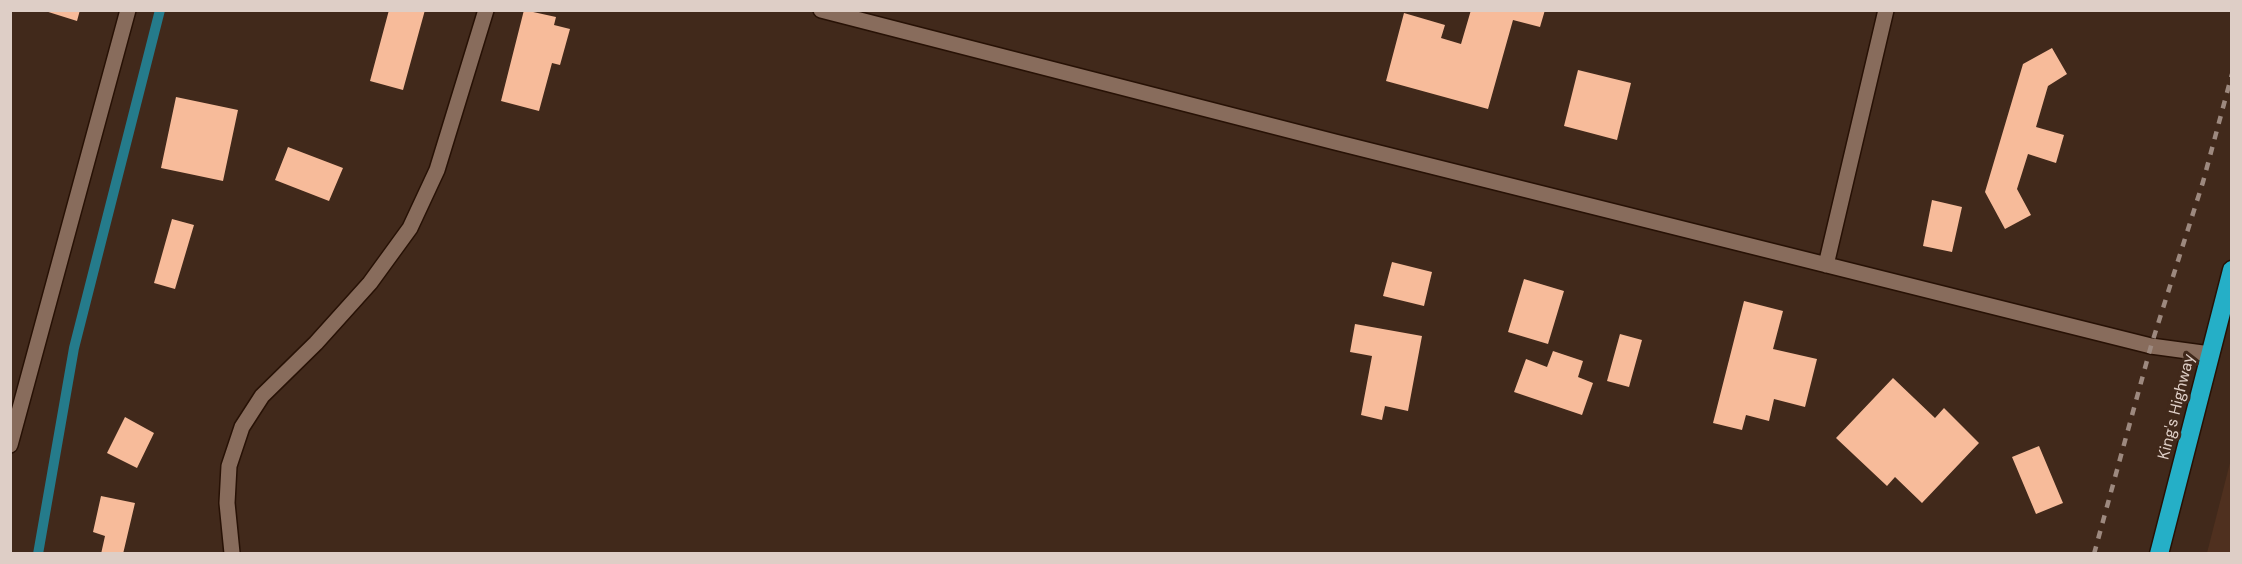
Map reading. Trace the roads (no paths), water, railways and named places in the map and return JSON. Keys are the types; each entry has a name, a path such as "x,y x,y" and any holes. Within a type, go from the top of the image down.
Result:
{"highway":[{"name":"King's Highway","path":"2159,554 2232,270"}],"street":[{"path":"10,445 128,10"},
{"path":"232,553 227,503 229,466 242,427 262,396 316,343 370,283 410,228 437,170 486,10"},
{"path":"821,10 1335,142 2151,346 2210,354"},
{"path":"1826,265 1886,10"}],"waterway":[{"path":"38,554 74,348 160,10"}],"railway":[{"path":"2094,554 2151,346 2203,182 2232,74"}]}
